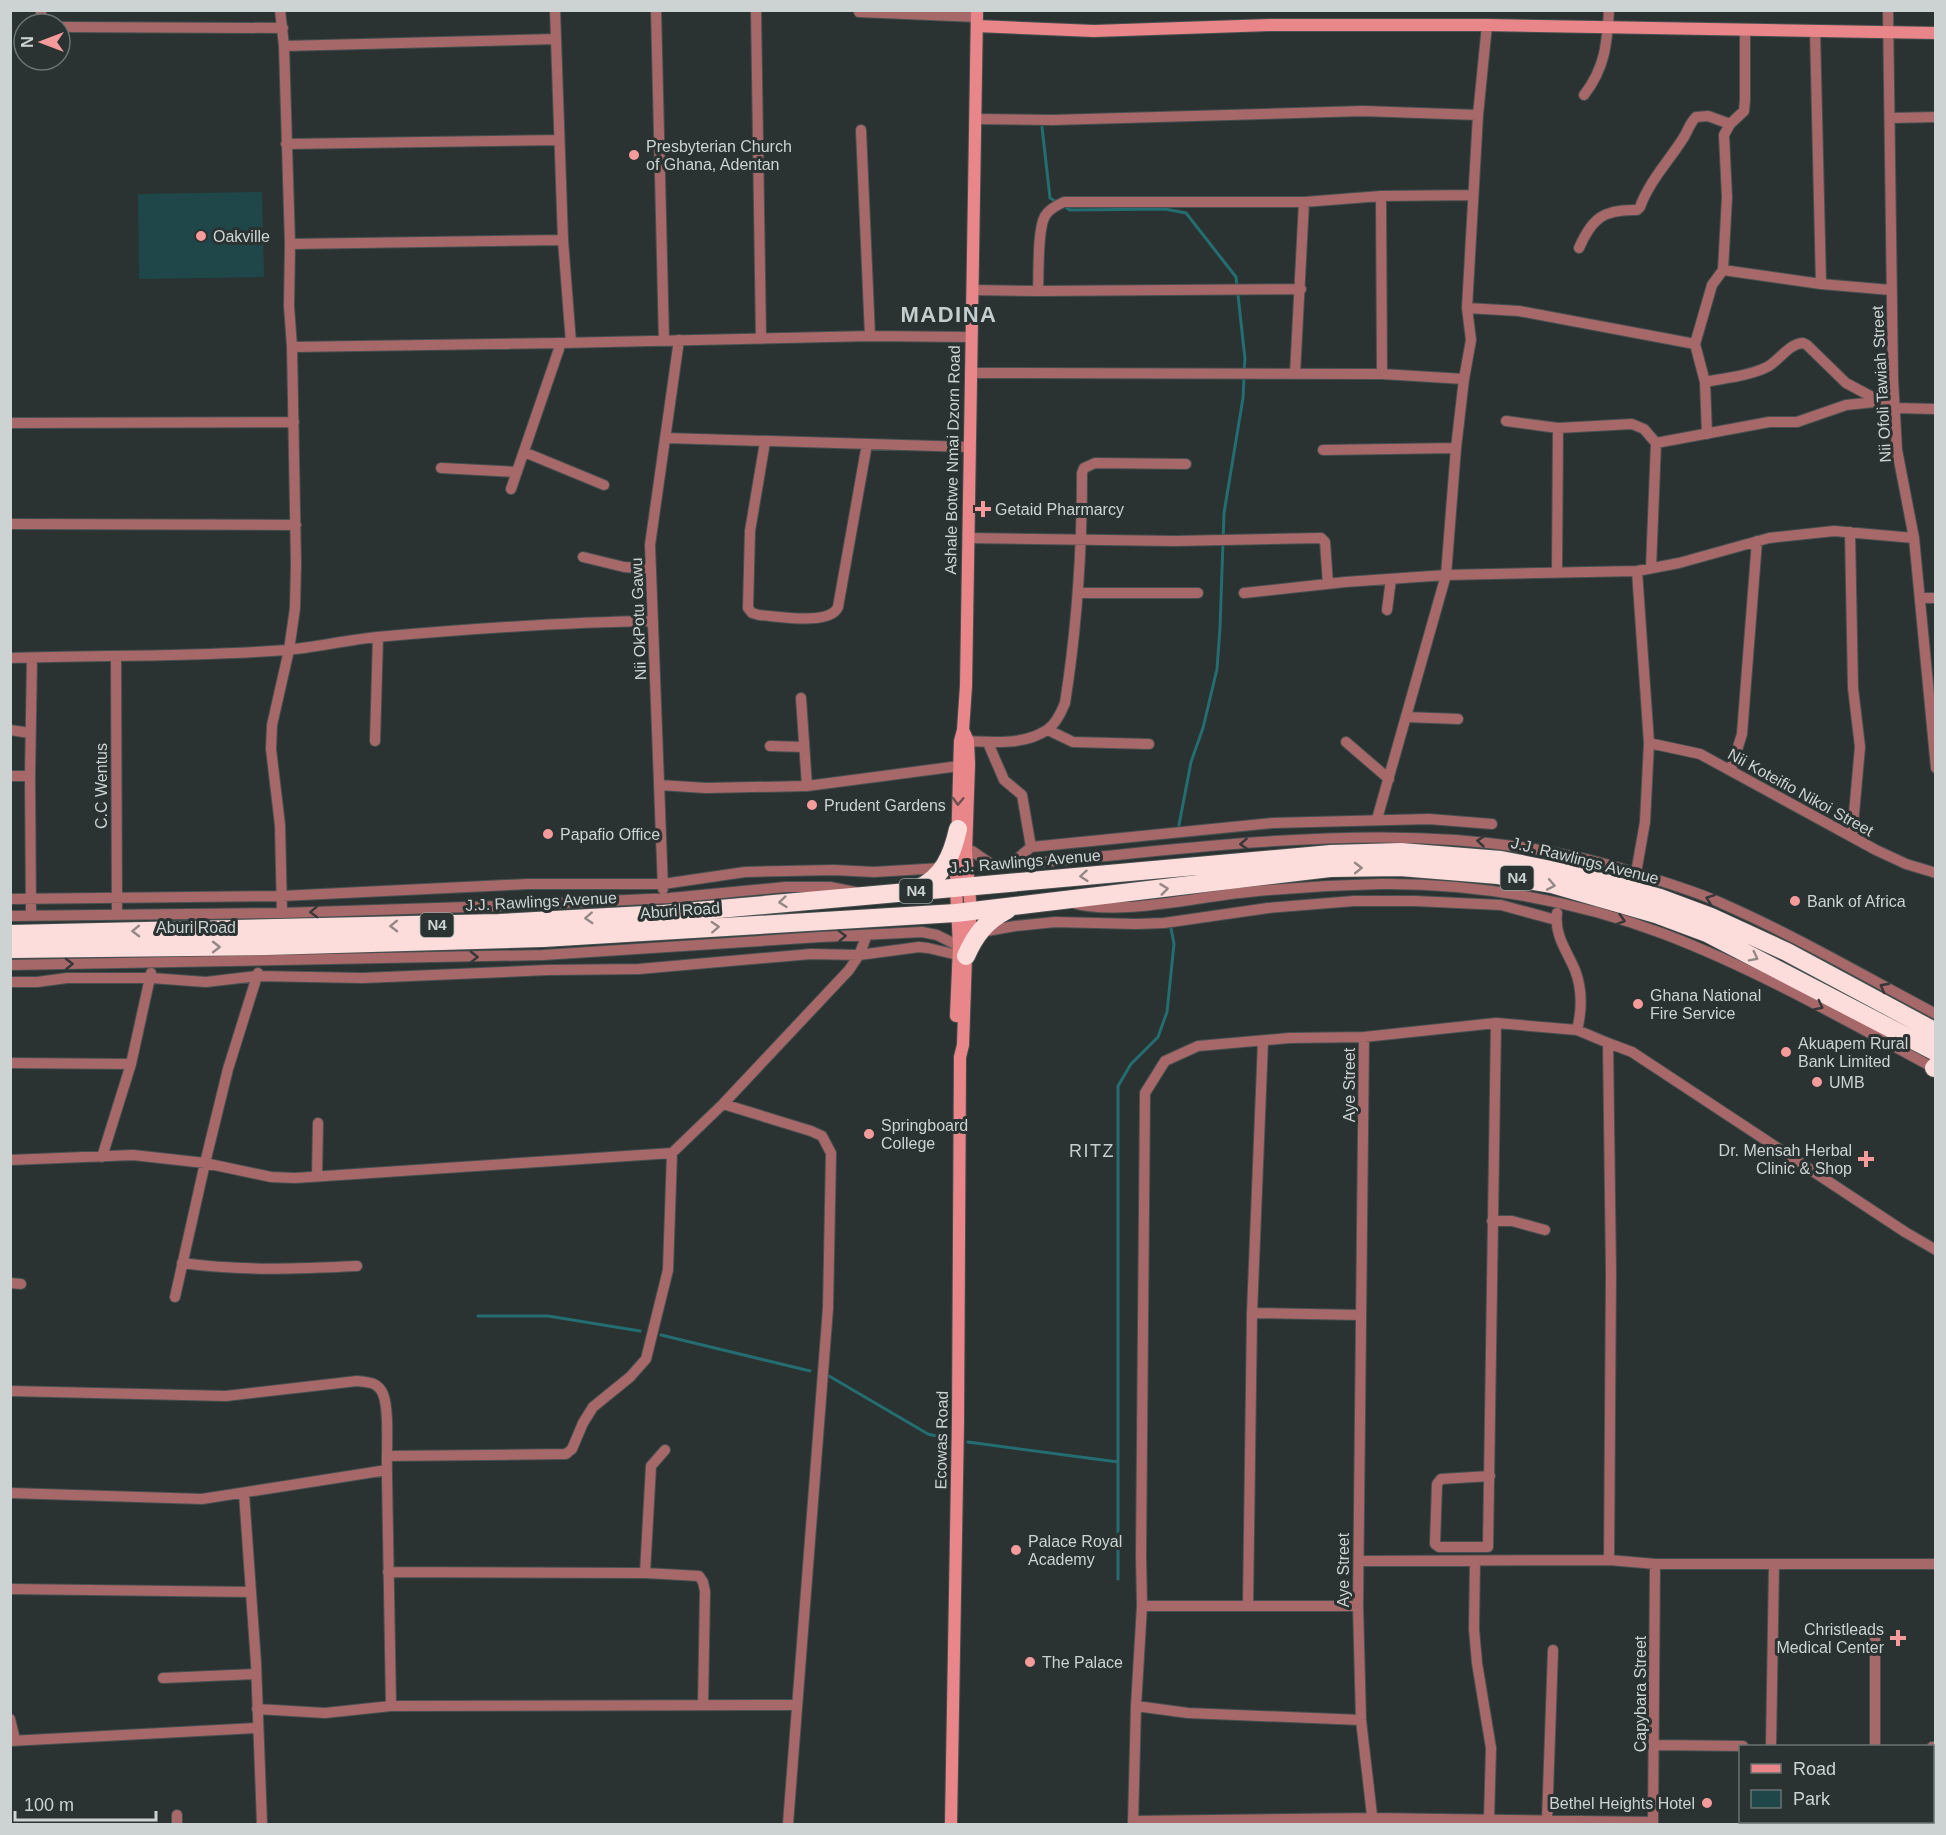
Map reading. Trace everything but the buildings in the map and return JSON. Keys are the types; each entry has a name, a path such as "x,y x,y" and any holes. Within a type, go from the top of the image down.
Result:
{"highway":[{"path":"913,891 929,884 944,868 954,850 958,829"},
{"name":"J.J. Rawlings Avenue","path":"10,934 55,924 663,914 913,891 963,899 1044,879 1278,850 1331,854 1401,852 1501,860 1662,890 1712,917 1787,952 1935,1032"},
{"name":"J.J. Rawlings Avenue","path":"1064,900 1330,868 1400,867 1448,879 1498,875 1573,889 1656,914 1707,933 1729,953 1935,1064"},
{"name":"Aburi Road","path":"10,949 90,956 267,946 543,938 657,940 902,916 963,899 1014,906 1064,900"},
{"path":"960,957 992,919 1014,906"}],"street":[{"path":"280,10 284,46 296,525 295,608 289,650 272,725 271,749 280,825 282,913"},
{"path":"511,489 566,343 555,10"},
{"path":"656,10 664,340"},
{"path":"756,10 761,339"},
{"path":"1584,95 1596,80 1606,52 1609,10"},
{"name":"Nii Ofoli Tawiah Street","path":"1888,10 1891,290 1897,450 1914,538 1932,705 1935,768"},
{"path":"859,12 977,18 1094,31 1270,25 1487,25 1935,33"},
{"name":"Ashale Botwe Nmai Dzorn Road","path":"964,737 977,18"},
{"path":"1377,819 1446,575 1456,448 1471,340 1467,308 1478,115 1487,25"},
{"path":"72,27 283,28"},
{"path":"1707,434 1705,382 1695,344 1712,285 1723,270 1726,197 1724,135 1730,124 1744,111 1746,100 1745,30"},
{"path":"1815,30 1821,284"},
{"path":"284,46 556,39"},
{"path":"976,119 1052,120 1363,111 1478,115"},
{"path":"1579,248 1586,231 1598,218 1618,209 1637,210 1640,207 1660,169 1680,144 1690,122 1696,117 1708,116 1730,124"},
{"path":"1890,118 1935,117"},
{"path":"861,130 870,336"},
{"path":"286,144 558,140"},
{"path":"1038,291 1042,228 1045,216 1053,207 1064,202 1304,202 1381,196 1473,195"},
{"path":"1381,196 1382,374"},
{"path":"1295,374 1304,202"},
{"path":"290,244 563,240"},
{"path":"1723,270 1821,284 1891,290"},
{"path":"972,290 1301,290"},
{"path":"1467,308 1519,311 1695,344"},
{"path":"292,346 870,336 970,337"},
{"name":"Nii OkPotu Gawu","path":"663,898 650,545 679,340"},
{"path":"1705,382 1764,369 1792,347 1803,344 1807,345 1846,383 1878,400 1935,409"},
{"path":"970,373 1382,374 1464,379"},
{"path":"1656,443 1769,422 1797,422 1846,405 1878,400"},
{"path":"1506,421 1558,428 1632,424 1644,429 1656,443 1651,568"},
{"path":"10,423 294,422"},
{"path":"1557,572 1558,428"},
{"path":"665,438 969,447"},
{"path":"765,442 750,531 748,608 752,613 759,615 819,619 830,615 838,607 867,444"},
{"path":"1323,450 1456,448"},
{"path":"524,452 604,485"},
{"path":"964,737 988,743 1011,742 1048,730 1058,719 1065,703 1078,593 1084,468 1095,463 1186,464"},
{"path":"441,468 517,472"},
{"path":"10,524 296,525"},
{"path":"1244,593 1446,575 1637,571 1710,556 1757,541 1834,531 1914,538"},
{"path":"1850,532 1853,688 1860,747 1852,836"},
{"path":"968,538 1175,541 1321,538 1325,542 1328,584"},
{"path":"1731,770 1742,734 1757,541"},
{"path":"583,557 624,567 651,569"},
{"path":"1636,873 1646,822 1649,743 1637,571"},
{"path":"1387,610 1391,579"},
{"path":"1078,593 1198,593"},
{"path":"1921,598 1935,598"},
{"path":"10,658 116,657 289,650 338,641 378,637 593,622 653,621"},
{"path":"375,741 378,637"},
{"name":"C.C Wentus","path":"116,657 117,914"},
{"path":"31,915 32,658"},
{"path":"801,698 807,786"},
{"path":"1406,717 1458,719"},
{"path":"10,730 30,733"},
{"path":"1048,730 1073,742 1149,744"},
{"path":"963,899 958,829 959,766 964,737"},
{"path":"963,899 969,774 964,737"},
{"path":"1346,742 1389,779"},
{"path":"988,743 1004,780 1022,795 1031,847"},
{"name":"Nii Koteifio Nikoi Street","path":"1649,743 1700,754 1876,850 1906,864 1935,873"},
{"path":"770,746 804,747"},
{"path":"659,785 706,788 807,786 959,766"},
{"path":"10,776 30,776"},
{"path":"1011,865 1031,847 1273,823 1429,819 1492,824"},
{"path":"966,851 972,851 991,864 1011,865 1278,850 1330,838 1440,838 1510,844 1636,873 1662,890 1718,902 1761,921 1935,1014"},
{"path":"10,898 281,896 528,884 663,884 755,872 834,870 874,872 944,868"},
{"path":"1448,879 1558,903 1632,923 1688,944 1729,953"},
{"path":"10,916 31,915 55,924 117,914 499,915 785,887 830,886 862,895"},
{"name":"Ecowas Road","path":"951,1824 958,1421 960,1057 963,1046 960,957 963,899"},
{"path":"978,933 1055,922 1164,923 1268,909 1354,902 1415,901 1501,905 1556,920"},
{"path":"1558,903 1556,920 1558,934 1575,971 1581,995 1582,1008 1577,1030"},
{"path":"10,965 90,956 152,964 543,955 657,940 922,932 937,935 960,957"},
{"path":"10,1160 133,1155 205,1163 271,1177 672,1153 723,1104 849,970 859,955 867,935"},
{"path":"10,982 37,982 67,978 151,978 206,982 257,976 417,977 548,970 639,969 811,954 859,955 919,947 960,957"},
{"path":"175,1296 228,1070 263,961"},
{"path":"102,1157 131,1064 151,978 152,964"},
{"path":"1490,1476 1441,1479 1437,1484 1435,1544 1439,1547 1488,1547 1490,1476 1492,1221 1496,1023"},
{"name":"Aye Street","path":"1373,1821 1361,1720 1358,1606 1364,1037 1496,1023 1577,1030 1632,1052 1935,1250"},
{"path":"1364,1037 1290,1038 1198,1046 1165,1061 1145,1093 1142,1606 1136,1707 1133,1823 1489,1820 1653,1823"},
{"path":"1248,1605 1252,1313 1263,1041"},
{"path":"1608,1043 1611,1272 1609,1560"},
{"path":"10,1063 131,1064"},
{"path":"723,1104 812,1131 822,1136 831,1153 828,1308 788,1824"},
{"path":"317,1176 318,1123"},
{"path":"387,1456 566,1454 572,1449 593,1407 630,1377 646,1359 668,1270 672,1153"},
{"path":"1492,1221 1512,1221 1545,1230"},
{"path":"182,1263 216,1268 290,1269 357,1266"},
{"path":"1252,1313 1360,1315"},
{"path":"10,1391 225,1396 357,1382 369,1382 379,1386 384,1396 387,1456 391,1706"},
{"path":"645,1573 651,1466 665,1450"},
{"path":"10,1493 202,1499 387,1470"},
{"path":"244,1493 256,1674 262,1824"},
{"path":"1359,1561 1609,1560 1655,1564 1935,1564"},
{"path":"1475,1561 1474,1629 1477,1663 1491,1748 1489,1820"},
{"name":"Capybara Street","path":"1653,1823 1655,1564"},
{"path":"1771,1745 1774,1564"},
{"path":"388,1572 645,1573 699,1576 705,1591 703,1705"},
{"path":"10,1589 251,1592"},
{"path":"1142,1606 1358,1606"},
{"path":"1875,1631 1875,1745"},
{"path":"1547,1821 1553,1650"},
{"path":"163,1678 256,1674"},
{"path":"256,1709 325,1713 391,1706 797,1705"},
{"path":"1136,1707 1188,1713 1361,1720"},
{"path":"10,1719 13,1741 258,1728"},
{"path":"1655,1745 1739,1746"}],"green space":[{"name":"Oakville","path":"262,192 264,277 139,279 138,194"}],"waterway":[{"path":"1042,127 1050,198 1058,203"},
{"path":"1064,206 1070,210 1165,209 1186,213 1236,277 1245,359 1244,371"},
{"path":"1179,825 1191,762 1203,728 1217,669 1224,513 1243,398 1244,378"},
{"path":"1118,1579 1118,1086 1131,1064 1158,1037 1167,1012 1174,944 1171,928"},
{"path":"478,1316 548,1316 640,1331"},
{"path":"661,1335 810,1371"},
{"path":"829,1376 928,1434 948,1439"},
{"path":"968,1442 1118,1462"}],"place":[{"name":"Presbyterian Church of Ghana, Adentan","path":"634,155"},
{"name":"Oakville","path":"201,236"},
{"name":"Getaid Pharmarcy","path":"983,509"},
{"name":"Prudent Gardens","path":"812,805"},
{"name":"Papafio Office","path":"548,834"},
{"name":"Bank of Africa","path":"1795,901"},
{"name":"Ghana National Fire Service","path":"1638,1004"},
{"name":"Akuapem Rural Bank Limited","path":"1786,1052"},
{"name":"UMB","path":"1817,1082"},
{"name":"Springboard College","path":"869,1134"},
{"name":"Dr. Mensah Herbal Clinic & Shop","path":"1866,1159"},
{"name":"Palace Royal Academy","path":"1016,1550"},
{"name":"Christleads Medical Center","path":"1898,1638"},
{"name":"The Palace","path":"1030,1662"},
{"name":"Bethel Heights Hotel","path":"1707,1803"}],"district":[{"name":"MADINA","path":"949,314"},
{"name":"RITZ","path":"1092,1151"}]}
